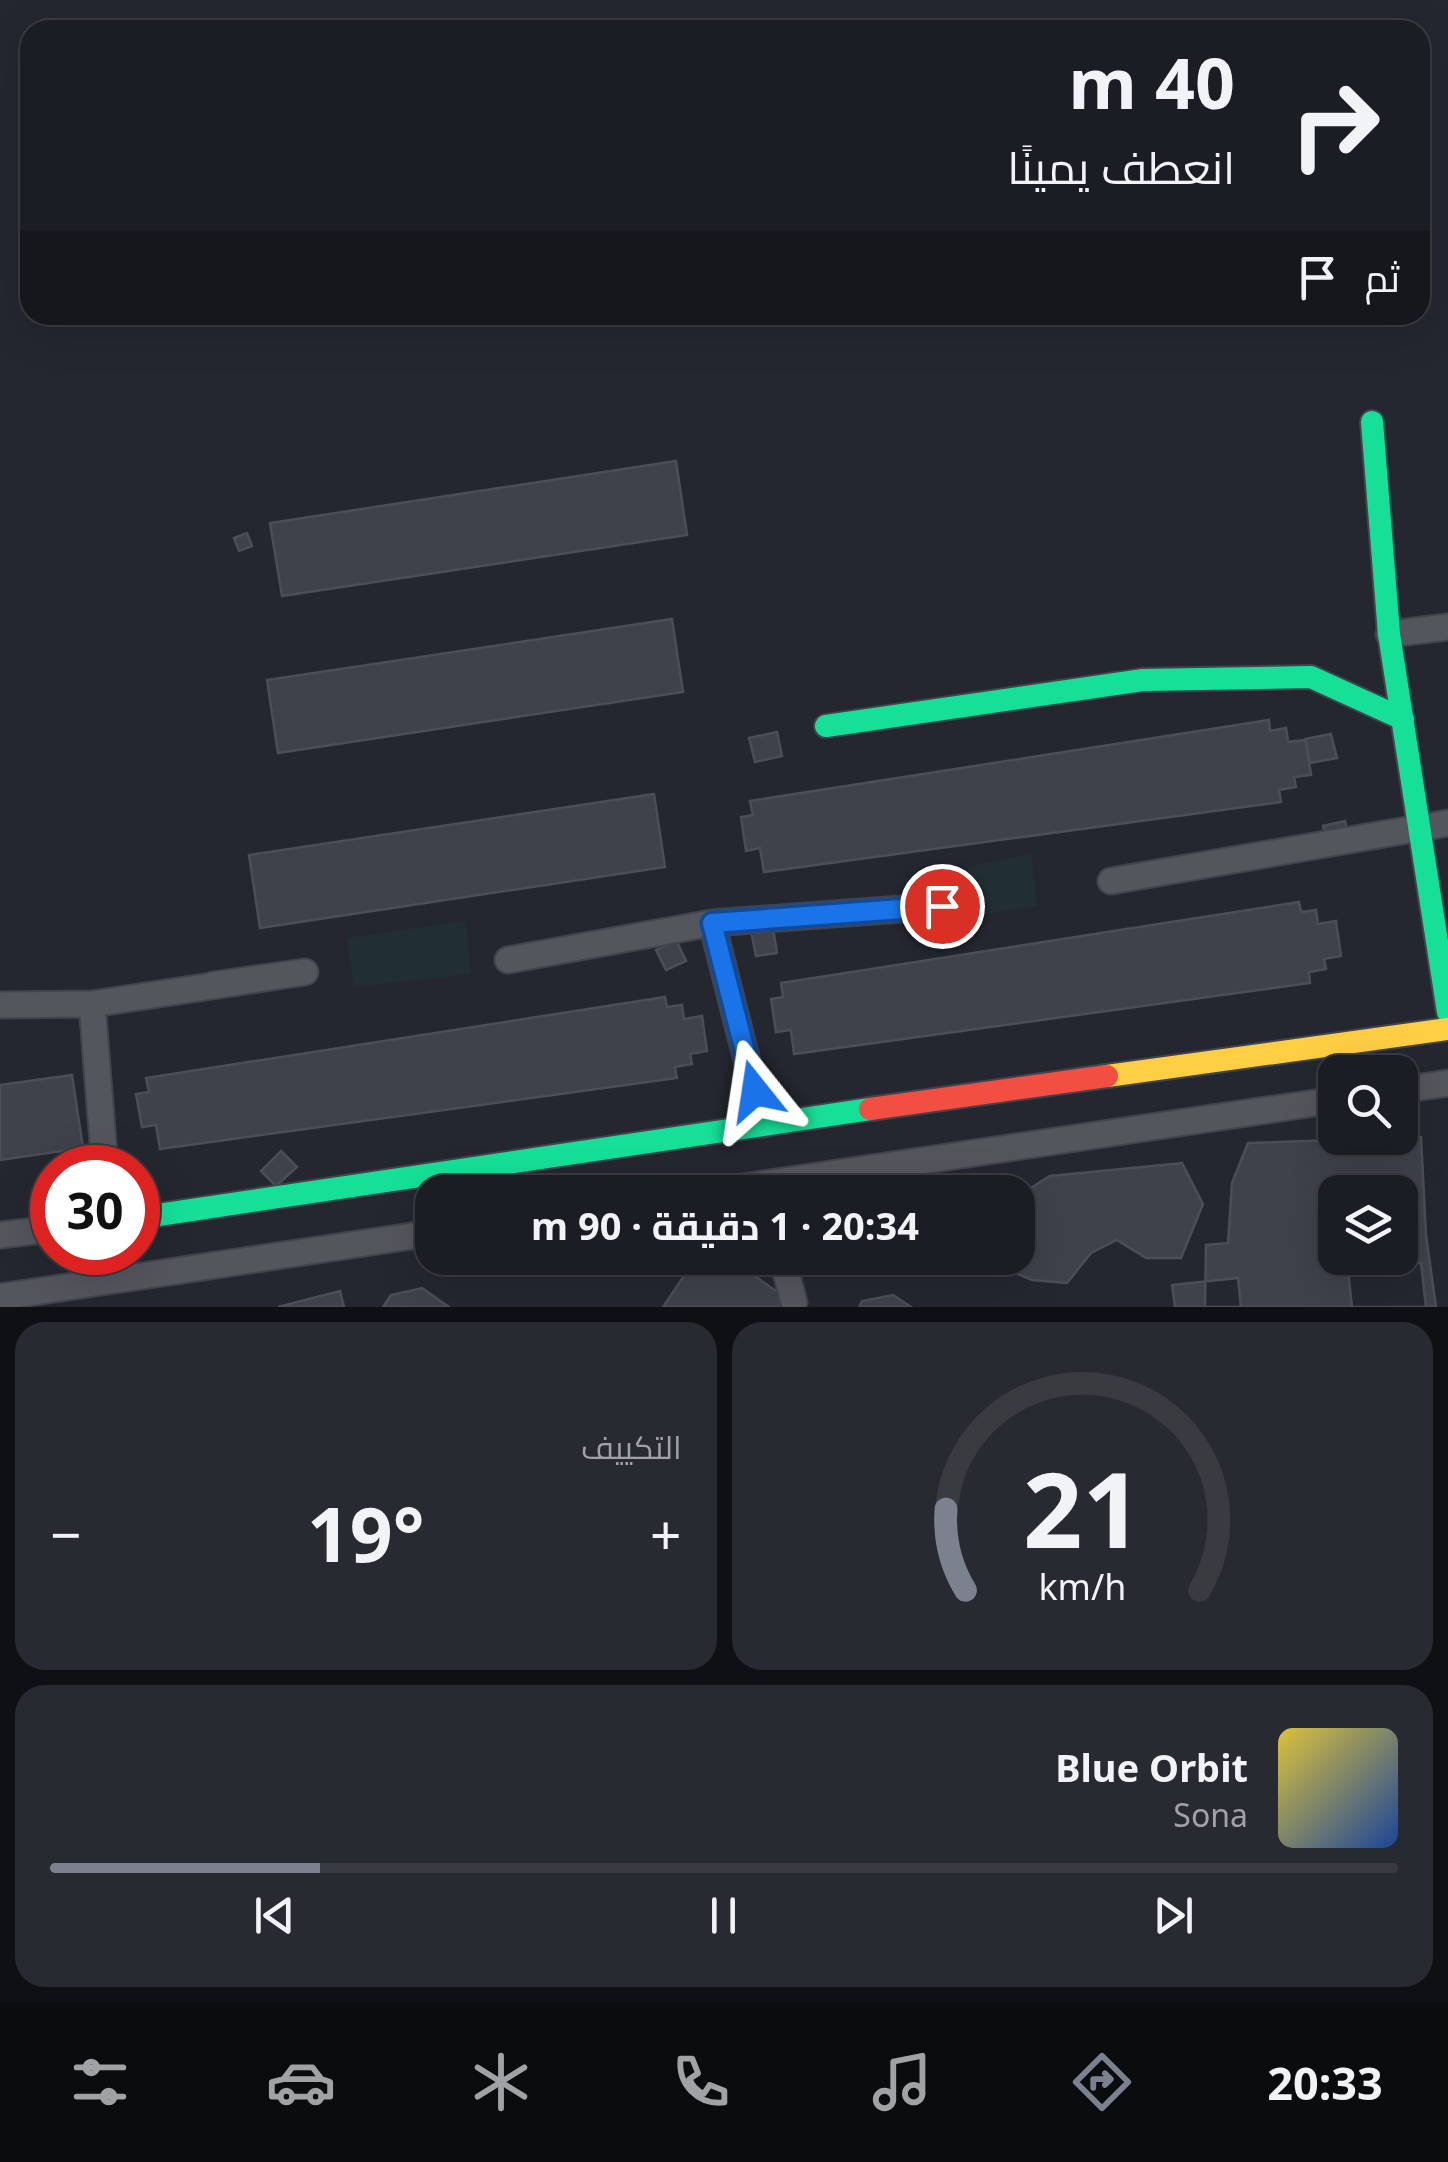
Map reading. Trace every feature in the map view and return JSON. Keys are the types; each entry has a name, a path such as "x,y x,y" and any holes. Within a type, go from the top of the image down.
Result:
{"street":[{"path":"1372,422 1389,634 1448,1012"},
{"path":"1389,634 1448,627"},
{"path":"826,726 1143,680 1310,677 1402,719"},
{"path":"1111,881 1448,824"},
{"path":"508,960 712,923 942,906"},
{"path":"712,923 763,1124"},
{"path":"0,1005 92,1004 305,972 213,985"},
{"path":"92,1004 103,1145"},
{"path":"160,1215 763,1124 1448,1028"},
{"path":"1418,1087 1448,1083"},
{"path":"848,1175 1318,1103"},
{"path":"0,1235 30,1232"},
{"path":"0,1297 415,1236"},
{"path":"787,1275 794,1302"}],"shaded area":[{"path":"1031,853 1037,906 966,917 968,867"},
{"path":"466,921 471,974 354,987 347,938"}],"building":[{"path":"676,461 687,535 282,596 270,523"},
{"path":"247,533 252,546 239,551 234,538"},
{"path":"672,619 683,692 278,753 267,680"},
{"path":"1269,720 1270,731 1286,728 1288,742 1306,740 1311,775 1294,777 1296,787 1279,790 1281,802 764,872 760,848 746,851 741,817 753,815 750,801"},
{"path":"777,732 782,756 755,762 749,738"},
{"path":"1331,734 1337,758 1310,763 1305,739"},
{"path":"654,794 665,867 260,928 249,855"},
{"path":"1345,821 1350,843 1328,848 1323,826"},
{"path":"1299,902 1301,912 1316,910 1318,924 1336,921 1341,956 1324,959 1326,969 1309,972 1310,983 794,1054 791,1030 776,1032 771,999 783,997 781,983"},
{"path":"773,928 777,953 756,956 751,931"},
{"path":"676,940 686,961 666,970 656,950"},
{"path":"665,997 667,1007 682,1005 684,1019 702,1016 707,1051 690,1054 692,1064 675,1067 677,1078 160,1149 156,1125 142,1127 136,1094 149,1092 146,1078"},
{"path":"72,1075 83,1145 30,1145 30,1156 0,1160 0,1085"},
{"path":"1421,1137 1426,1235 1436,1307 1205,1307 1206,1245 1228,1243 1232,1183 1248,1143 1318,1141 1318,1155 1418,1155"},
{"path":"281,1151 297,1167 276,1186 261,1171"},
{"path":"1182,1163 1203,1204 1181,1258 1146,1258 1117,1240 1091,1253 1067,1283 1032,1280 1020,1275 1035,1275 1035,1185 1050,1176"},
{"path":"1421,1263 1426,1307 1352,1307 1349,1275 1418,1275"},
{"path":"685,1275 753,1275 786,1298 787,1307 663,1307"},
{"path":"1238,1278 1241,1307 1175,1307 1172,1285"},
{"path":"422,1288 449,1307 383,1307 391,1295"},
{"path":"340,1291 344,1307 278,1307"},
{"path":"893,1295 911,1307 859,1307 862,1301"}],"traffic: fast":[{"path":"1372,422 1389,634 1448,1012"},
{"path":"826,726 1143,680 1311,677 1403,719"},
{"path":"160,1215 870,1109"}],"traffic: slow":[{"path":"1107,1076 1448,1029"}],"traffic: jam":[{"path":"870,1109 1107,1076"}],"route":[{"path":"755,1091 712,923 942,906"}]}
